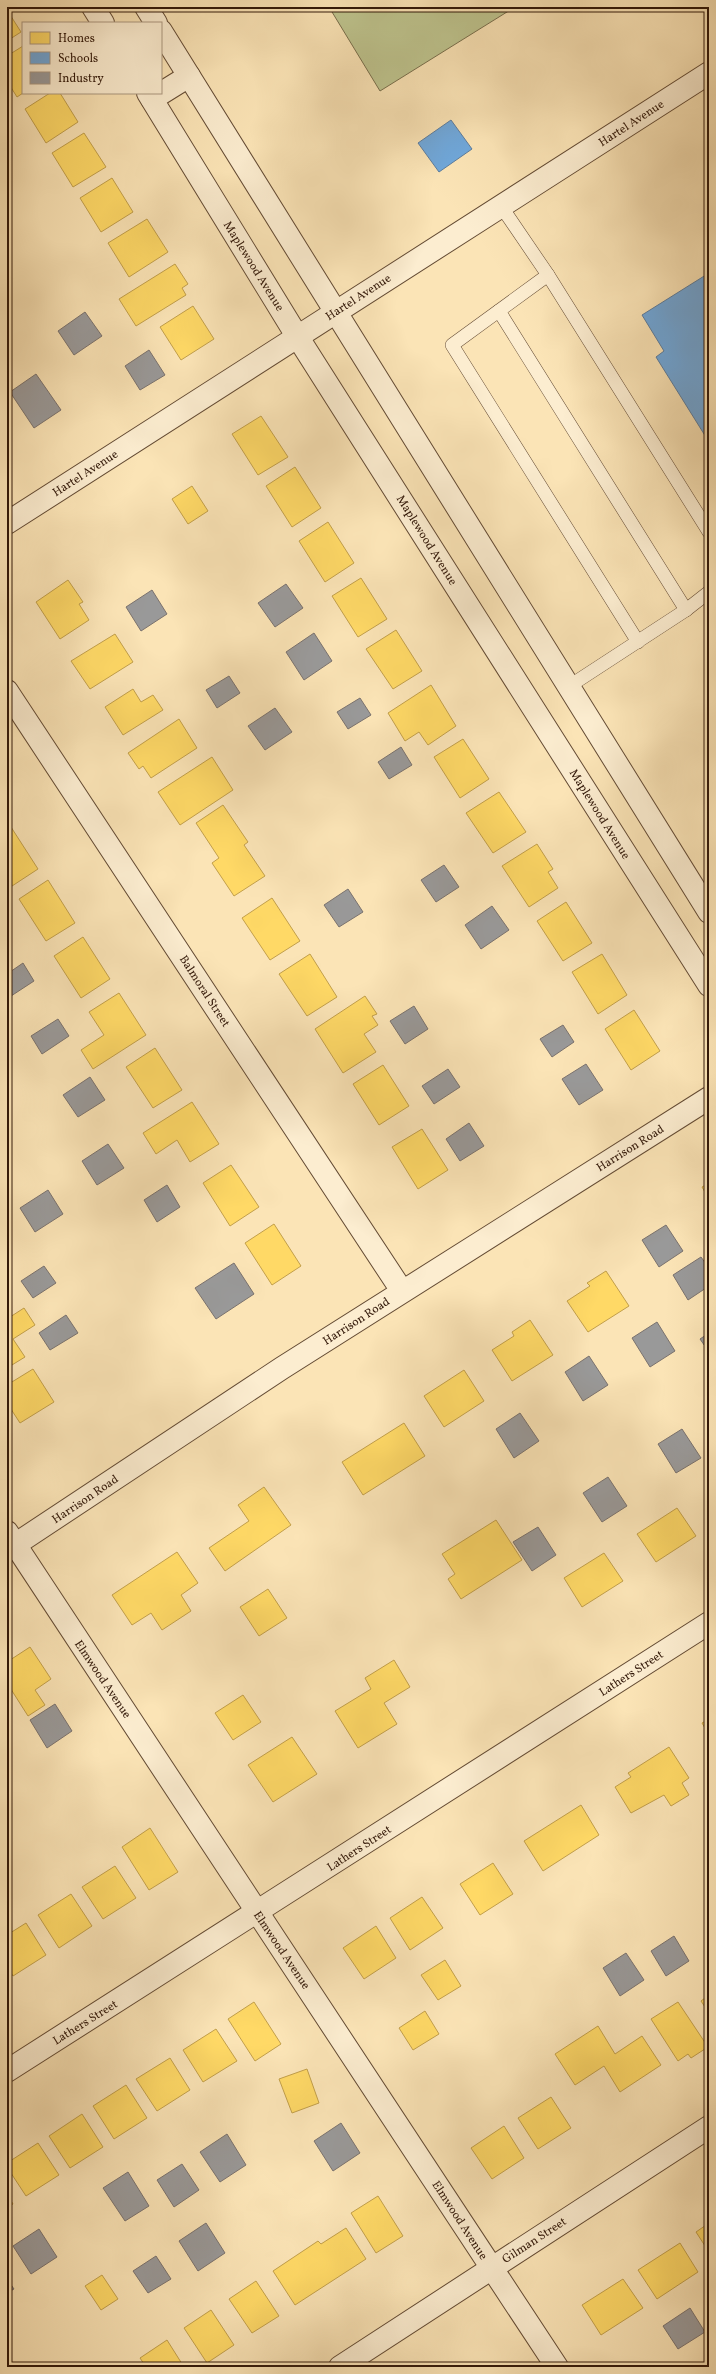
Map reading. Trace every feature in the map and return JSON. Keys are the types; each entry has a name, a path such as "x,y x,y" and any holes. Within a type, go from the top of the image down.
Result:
{"street":[{"path":"93,7 102,22"},
{"path":"146,7 155,22"},
{"path":"162,33 337,311 568,687 709,912"},
{"name":"Hartel Avenue","path":"7,523 709,73"},
{"path":"162,90 189,76"},
{"name":"Maplewood Avenue","path":"150,96 298,336 709,985"},
{"name":"Balmoral Street","path":"7,691 402,1291"},
{"name":"Harrison Road","path":"10,1542 402,1291 709,1098"},
{"name":"Elmwood Avenue","path":"10,1542 557,2367"},
{"name":"Lathers Street","path":"7,2071 257,1913 709,1623"},
{"name":"Gilman Street","path":"340,2367 491,2267 709,2127"}],"lane":[{"path":"501,206 548,275 709,532"},
{"path":"548,275 452,345 638,642"},
{"path":"499,311 686,610"},
{"path":"568,687 686,610 709,592"}],"green space":[{"path":"329,7 515,7 380,91"}],"building: Homes":[{"path":"7,10 21,32 7,41"},
{"path":"22,47 22,94 17,97 7,81 7,56"},
{"path":"48,94 61,94 78,122 46,143 25,109"},
{"path":"84,133 106,167 73,187 52,153"},
{"path":"112,178 133,212 101,232 80,198"},
{"path":"147,219 168,252 129,277 108,243"},
{"path":"175,264 188,284 182,288 186,295 136,326 119,299"},
{"path":"193,306 214,339 181,360 160,327"},
{"path":"261,416 288,457 258,475 232,434"},
{"path":"295,467 321,508 292,527 266,486"},
{"path":"192,486 208,511 188,524 172,499"},
{"path":"328,522 354,563 325,582 299,541"},
{"path":"361,578 387,619 358,637 332,596"},
{"path":"68,580 83,602 79,604 89,620 60,639 36,602"},
{"path":"396,630 422,671 393,689 366,649"},
{"path":"115,634 133,662 90,689 71,661"},
{"path":"431,685 456,726 428,745 419,732 405,741 388,713"},
{"path":"133,689 141,702 153,695 163,710 123,735 105,707"},
{"path":"179,719 197,748 151,778 143,766 139,769 128,753"},
{"path":"463,739 489,779 460,798 434,757"},
{"path":"212,757 233,790 180,825 158,792"},
{"path":"499,792 526,832 493,853 466,813"},
{"path":"223,805 248,842 244,845 265,876 234,896 212,863 219,858 196,823"},
{"path":"11,827 38,869 9,888 7,885 7,830"},
{"path":"537,844 553,869 548,872 558,888 529,907 502,866"},
{"path":"48,880 75,923 46,941 19,899"},
{"path":"272,898 300,941 270,960 242,918"},
{"path":"566,902 592,943 563,961 537,921"},
{"path":"83,937 110,979 81,998 54,956"},
{"path":"310,954 337,997 307,1016 279,974"},
{"path":"602,954 627,995 598,1014 572,972"},
{"path":"119,993 146,1035 93,1069 81,1050 104,1035 89,1012"},
{"path":"365,996 377,1014 372,1016 378,1025 364,1034 376,1052 343,1073 315,1029"},
{"path":"634,1010 660,1051 631,1070 605,1029"},
{"path":"155,1048 182,1090 153,1108 126,1067"},
{"path":"383,1065 409,1106 379,1125 353,1084"},
{"path":"192,1102 219,1144 190,1162 177,1140 156,1154 143,1133"},
{"path":"422,1129 448,1170 418,1189 392,1147"},
{"path":"231,1165 259,1207 230,1226 203,1183"},
{"path":"709,1183 709,1199 702,1187"},
{"path":"274,1224 301,1266 272,1285 245,1243"},
{"path":"606,1271 629,1306 588,1332 567,1301 590,1286 587,1283"},
{"path":"24,1308 35,1325 13,1339 25,1357 7,1368 7,1319"},
{"path":"530,1320 553,1355 512,1381 492,1350 514,1336 512,1332"},
{"path":"33,1369 54,1402 20,1423 7,1403 7,1385"},
{"path":"464,1370 484,1401 444,1427 424,1396"},
{"path":"404,1423 425,1456 363,1495 342,1462"},
{"path":"264,1487 291,1525 225,1571 209,1548 249,1521 238,1505"},
{"path":"677,1508 696,1536 656,1562 637,1534"},
{"path":"496,1520 522,1560 461,1599 448,1579 455,1574 442,1554"},
{"path":"177,1552 198,1583 181,1595 191,1611 162,1630 151,1613 132,1625 112,1595"},
{"path":"604,1553 623,1581 582,1607 564,1578"},
{"path":"268,1589 287,1618 259,1636 240,1607"},
{"path":"30,1647 51,1679 35,1690 45,1705 28,1716 7,1683 7,1662"},
{"path":"394,1660 410,1687 384,1703 397,1724 358,1748 335,1711 371,1689 365,1678"},
{"path":"243,1695 261,1722 233,1740 215,1713"},
{"path":"709,1719 709,1735 702,1723"},
{"path":"292,1737 317,1774 273,1802 248,1765"},
{"path":"669,1747 689,1778 682,1783 689,1795 671,1806 664,1795 631,1813 615,1787 631,1777 628,1773"},
{"path":"581,1805 599,1835 543,1871 524,1841"},
{"path":"150,1828 178,1872 149,1890 122,1847"},
{"path":"493,1863 513,1894 480,1915 460,1884"},
{"path":"115,1866 136,1898 103,1919 82,1887"},
{"path":"71,1894 92,1926 59,1948 38,1915"},
{"path":"422,1897 443,1928 410,1950 390,1918"},
{"path":"26,1923 46,1955 13,1976 7,1966 7,1935"},
{"path":"376,1926 396,1958 364,1979 343,1948"},
{"path":"445,1960 461,1986 438,2000 421,1975"},
{"path":"709,1995 709,2013 701,2001"},
{"path":"254,2002 281,2044 255,2061 228,2019"},
{"path":"678,2002 708,2047 691,2058 688,2054 678,2061 651,2019"},
{"path":"425,2011 439,2034 413,2050 399,2028"},
{"path":"598,2026 615,2054 642,2036 661,2065 620,2092 604,2066 575,2085 555,2054"},
{"path":"216,2029 237,2061 203,2082 183,2050"},
{"path":"170,2058 190,2090 157,2111 136,2079"},
{"path":"307,2069 319,2103 292,2113 279,2079"},
{"path":"126,2085 147,2118 114,2139 93,2106"},
{"path":"551,2097 571,2128 538,2149 518,2118"},
{"path":"82,2114 103,2147 70,2168 49,2136"},
{"path":"504,2126 524,2158 492,2179 471,2148"},
{"path":"38,2143 59,2175 26,2196 7,2167 7,2163"},
{"path":"7,2194 13,2204 7,2208"},
{"path":"378,2196 403,2236 376,2253 351,2213"},
{"path":"709,2223 709,2252 696,2232"},
{"path":"346,2228 366,2259 295,2305 273,2271 318,2241 321,2244"},
{"path":"680,2243 698,2272 657,2299 638,2270"},
{"path":"102,2275 118,2299 101,2310 85,2286"},
{"path":"623,2279 643,2308 601,2335 582,2305"},
{"path":"256,2281 279,2316 252,2333 229,2299"},
{"path":"211,2310 234,2345 207,2363 184,2328"},
{"path":"167,2340 184,2367 146,2367 140,2358"}],"building: Schools":[{"path":"451,120 472,149 439,172 418,143"},
{"path":"709,273 709,442 656,357 664,351 642,315"}],"building: Industry":[{"path":"85,312 102,336 74,355 58,331"},
{"path":"149,350 165,375 140,390 125,366"},
{"path":"36,374 61,410 34,428 10,392"},
{"path":"286,584 303,608 275,627 258,603"},
{"path":"152,590 167,614 141,631 126,607"},
{"path":"314,633 332,661 304,680 286,652"},
{"path":"229,676 240,693 217,708 206,690"},
{"path":"360,698 371,715 348,729 337,712"},
{"path":"275,708 292,732 265,750 248,726"},
{"path":"401,747 412,765 389,779 378,762"},
{"path":"444,865 459,887 436,902 421,880"},
{"path":"348,889 363,912 339,927 324,905"},
{"path":"492,906 509,930 481,949 465,925"},
{"path":"23,963 34,981 8,998 7,974"},
{"path":"414,1006 428,1029 405,1044 390,1021"},
{"path":"58,1019 69,1036 42,1054 31,1036"},
{"path":"563,1025 574,1042 552,1057 540,1039"},
{"path":"586,1064 603,1090 579,1105 562,1079"},
{"path":"448,1069 460,1087 434,1104 422,1086"},
{"path":"90,1077 105,1100 78,1117 63,1095"},
{"path":"469,1123 484,1146 460,1161 446,1139"},
{"path":"108,1144 124,1168 97,1185 82,1161"},
{"path":"167,1185 180,1207 157,1222 144,1200"},
{"path":"48,1190 63,1214 35,1232 20,1208"},
{"path":"666,1225 683,1251 659,1267 642,1240"},
{"path":"701,1257 709,1268 709,1286 688,1300 673,1275"},
{"path":"234,1263 254,1294 216,1319 195,1288"},
{"path":"44,1266 56,1283 33,1298 21,1281"},
{"path":"66,1315 78,1333 50,1350 39,1333"},
{"path":"657,1322 675,1351 650,1367 632,1338"},
{"path":"709,1333 709,1352 700,1339"},
{"path":"589,1356 608,1385 583,1401 565,1372"},
{"path":"520,1413 539,1441 514,1458 496,1429"},
{"path":"682,1429 701,1458 676,1473 658,1444"},
{"path":"608,1477 627,1506 602,1522 583,1493"},
{"path":"538,1527 556,1555 532,1571 513,1542"},
{"path":"55,1704 72,1731 47,1748 30,1720"},
{"path":"674,1936 689,1961 666,1976 651,1951"},
{"path":"626,1953 644,1980 620,1996 603,1968"},
{"path":"341,2123 360,2153 333,2171 314,2141"},
{"path":"227,2134 246,2165 220,2182 200,2152"},
{"path":"182,2164 199,2190 174,2207 157,2180"},
{"path":"128,2172 149,2206 125,2221 103,2188"},
{"path":"206,2223 225,2253 198,2271 179,2241"},
{"path":"39,2229 57,2257 31,2274 13,2246"},
{"path":"156,2256 171,2279 148,2293 133,2271"},
{"path":"7,2279 14,2289 7,2293"},
{"path":"690,2308 705,2332 678,2349 663,2326"}]}
